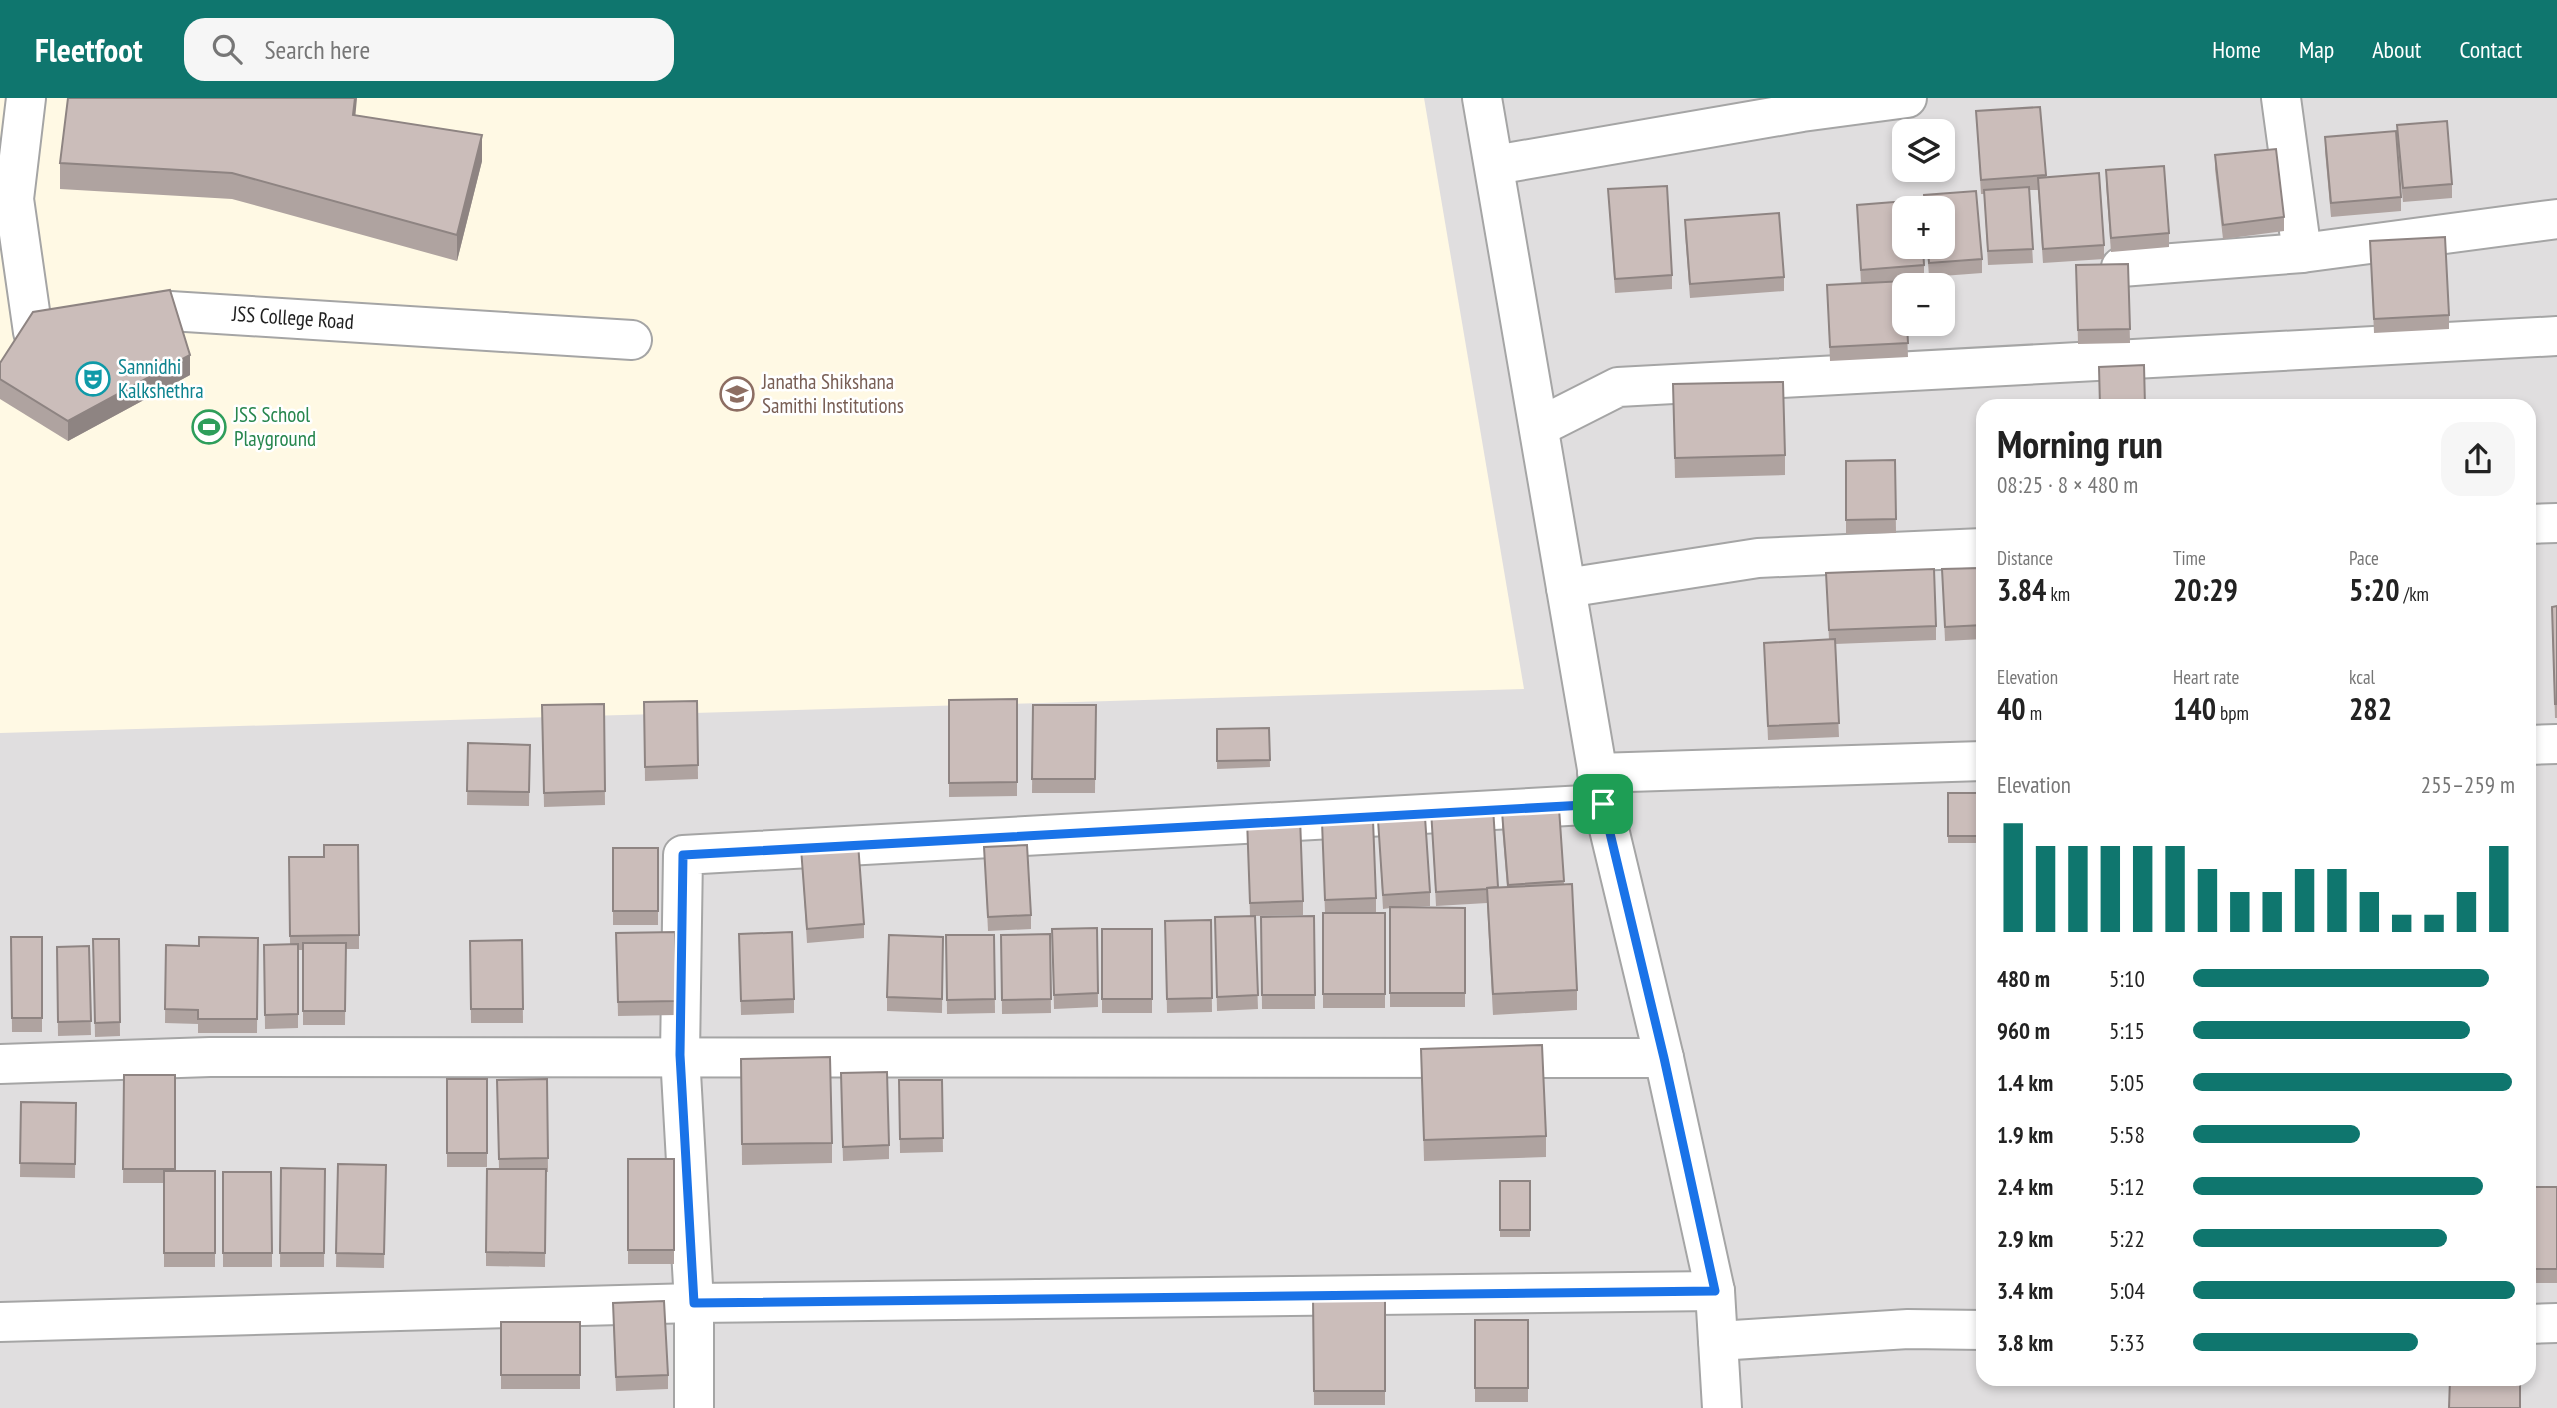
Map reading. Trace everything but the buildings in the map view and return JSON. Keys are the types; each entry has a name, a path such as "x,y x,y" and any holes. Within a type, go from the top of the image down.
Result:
{"street":[{"path":"17,367 33,332 14,199 26,98"},
{"path":"1482,98 1600,788 1664,1058 1715,1291 1721,1408"},
{"path":"1495,165 1766,108 1907,98"},
{"path":"2281,98 2302,253"},
{"path":"2121,267 2302,253 2557,219"},
{"name":"JSS College Road","path":"33,332 170,311 632,340"},
{"path":"1539,427 1618,387 1806,374 2557,336"},
{"path":"2536,524 2557,523"},
{"path":"1566,588 1758,558 1976,548"},
{"path":"2536,745 2557,744"},
{"path":"694,1408 694,1303 680,1055 683,855 1976,761"},
{"path":"0,1064 210,1057 680,1055 1664,1058"},
{"path":"0,1322 694,1303 1715,1291"},
{"path":"2536,1324 2557,1324"},
{"path":"1718,1341 1909,1329 1976,1330"}],"shaded area":[{"path":"0,98 2557,98 2557,1408 0,1408"},
{"name":"Janatha Shikshana Samithi Institutions","path":"0,98 1424,98 1524,689 0,733"}],"place":[{"name":"Sannidhi Kalkshethra","path":"93,379"},
{"name":"Janatha Shikshana Samithi Institutions","path":"737,394"},
{"name":"JSS School Playground","path":"209,427"}],"route":[{"path":"1603,804 1664,1058 1715,1291 694,1303 680,1055 683,855 1603,804"}]}
